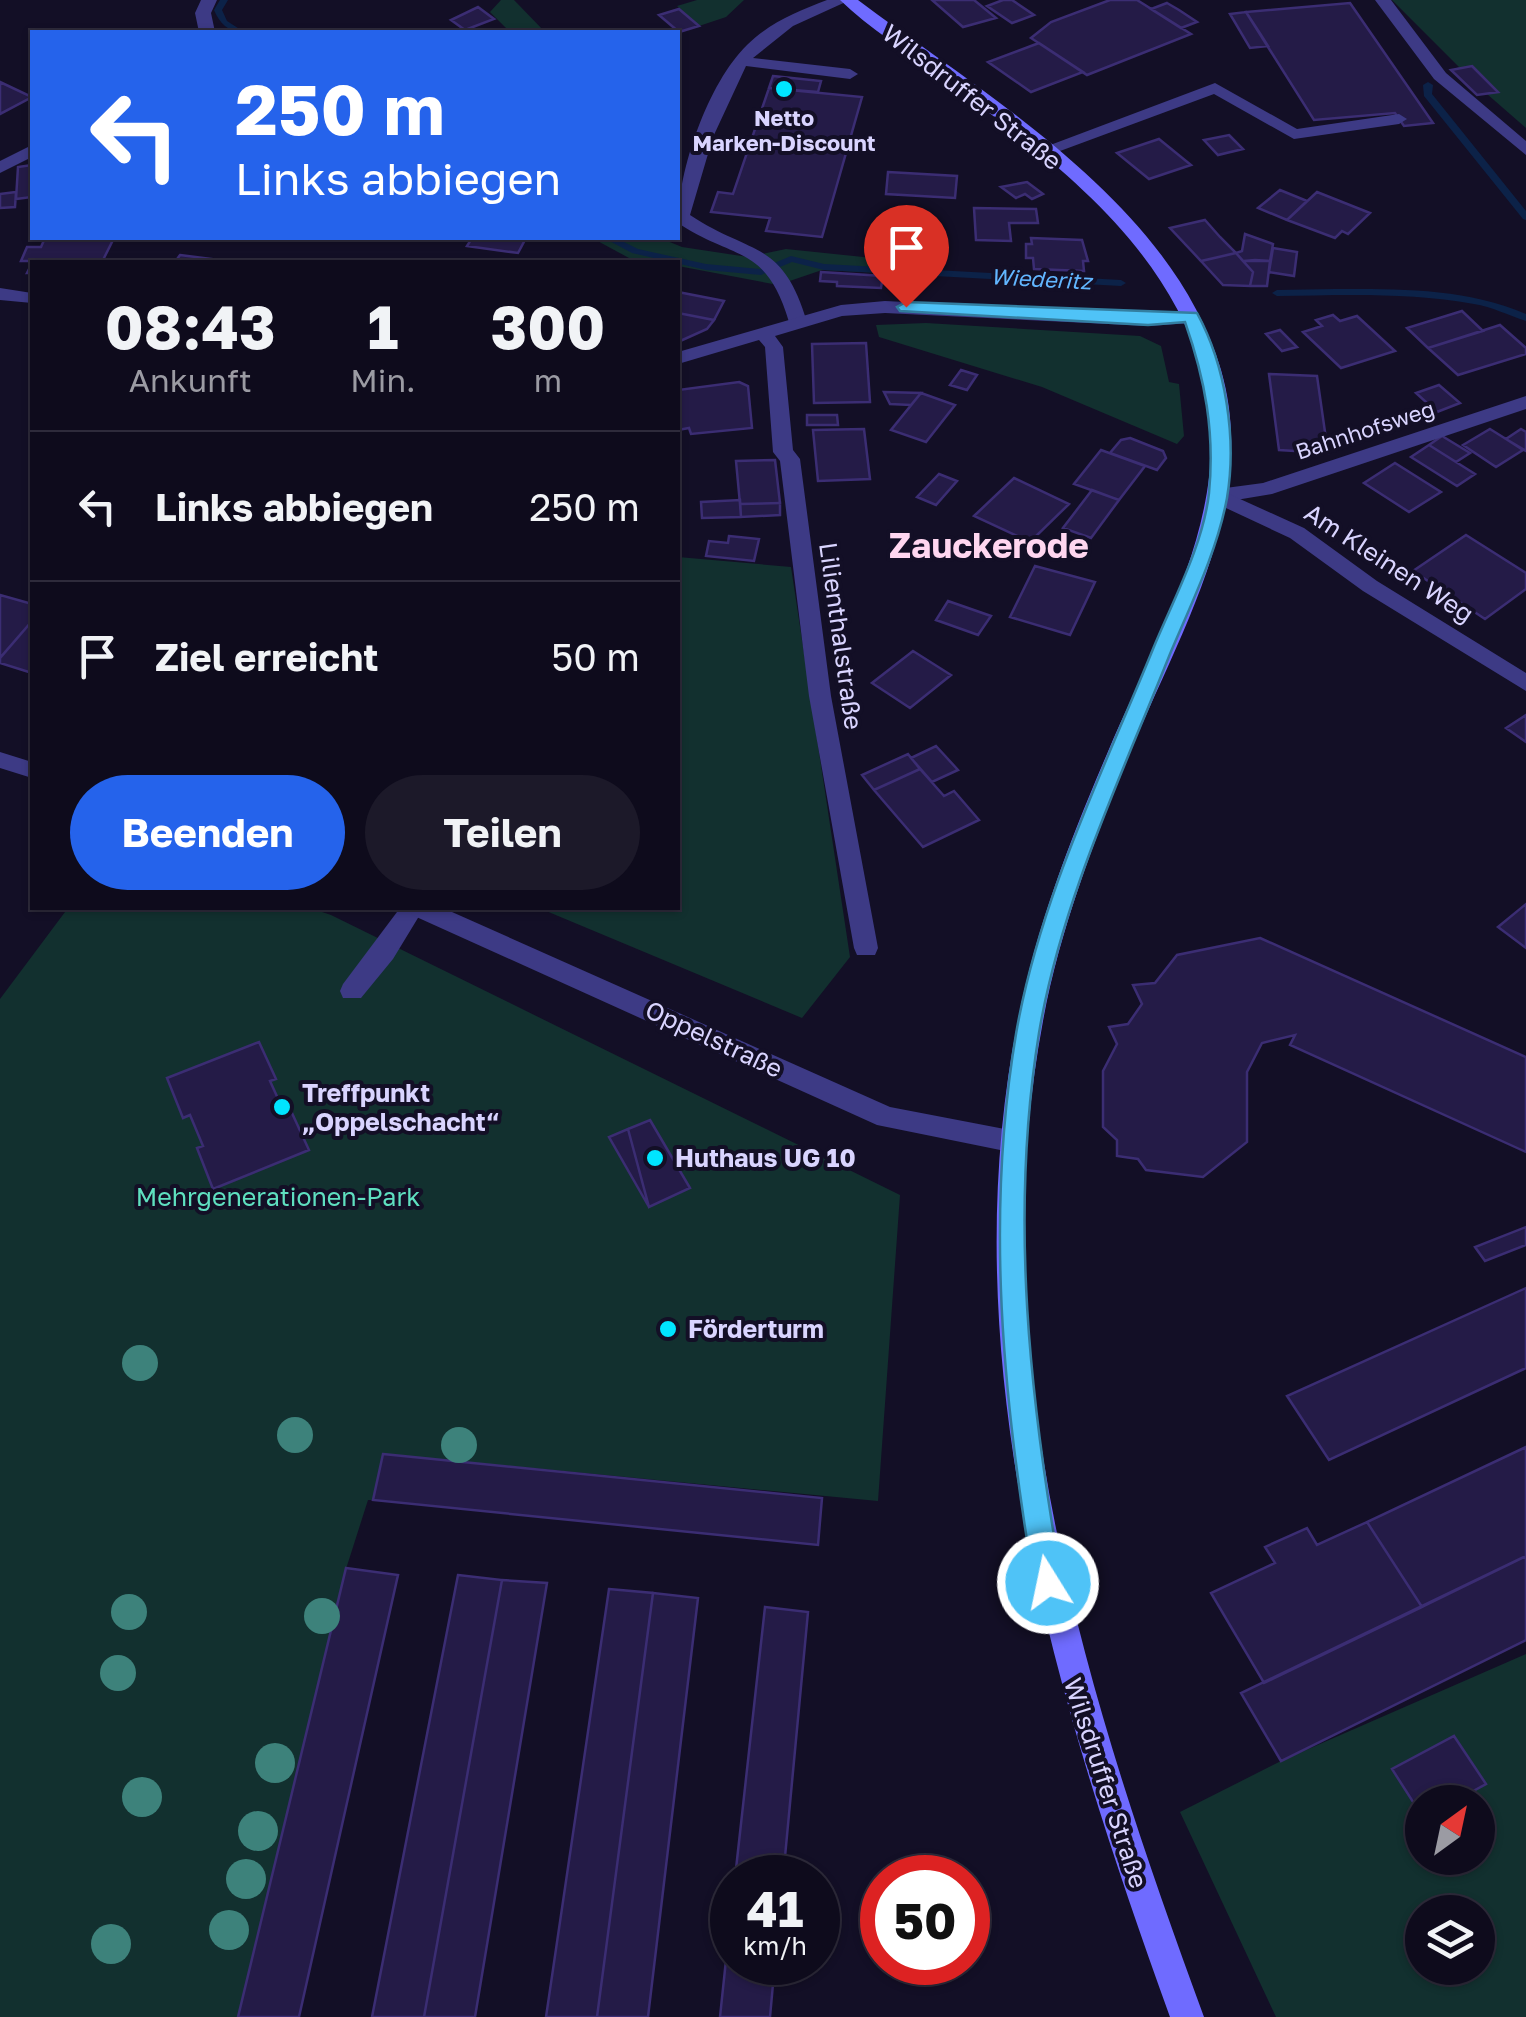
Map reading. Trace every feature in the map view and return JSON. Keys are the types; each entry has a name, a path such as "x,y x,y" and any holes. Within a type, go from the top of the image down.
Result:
{"main road":[{"name":"Wilsdruffer Straße","path":"845,0 1046,150 1145,248 1191,317 1210,370 1220,426 1218,496 1203,550 1108,779 1057,918 1029,1026 1015,1142 1011,1277 1025,1449 1048,1583 1080,1707 1124,1849 1187,2017"}],"street":[{"path":"207,30 203,14 209,0"},
{"path":"680,213 706,135 741,61 779,25 845,0"},
{"path":"1384,0 1440,76 1526,150"},
{"path":"741,61 850,74"},
{"path":"1046,150 1215,88 1294,134 1399,119"},
{"path":"0,168 30,151"},
{"path":"680,217 701,233 739,244 775,267 798,322"},
{"path":"0,294 30,298"},
{"path":"680,357 841,311 885,307 1148,320 1191,317"},
{"name":"Lilienthalstraße","path":"765,335 774,347 783,452 790,460 820,696 866,948"},
{"name":"Bahnhofsweg","path":"1218,496 1265,489 1526,402"},
{"name":"Am Kleinen Weg","path":"1218,496 1297,533 1370,586 1526,683"},
{"path":"0,760 30,769"},
{"path":"352,991 384,952 411,910"},
{"name":"Oppelstraße","path":"425,910 886,1118 1015,1142"}],"green space":[{"path":"501,0 514,0 543,30 508,30 490,12"},
{"path":"697,0 744,0 726,17 699,26 677,6"},
{"path":"1392,0 1526,0 1526,128 1487,94 1477,95 1451,70 1459,67"},
{"path":"596,240 665,240 682,247 748,257 786,249 921,263 921,275 822,270 778,285 680,266 680,260 629,258"},
{"path":"926,323 1140,336 1161,346 1169,382 1179,384 1184,436 1177,444 1042,387 879,337 876,325"},
{"path":"680,557 791,567 850,957 802,1018 544,910 680,910"},
{"name":"Mehrgenerationen-Park","path":"67,910 316,910 900,1195 878,1501 383,1454 373,1500 368,1500 346,1569 238,2017 0,2017 0,999"},
{"path":"1526,1654 1526,2017 1276,2017 1180,1812 1281,1761"}],"building":[{"path":"932,0 974,0 996,18 963,27"},
{"path":"1012,0 1034,15 1012,23 987,6"},
{"path":"1110,0 1137,0 1191,34 1087,75 1031,38 1051,22"},
{"path":"1167,3 1197,22 1181,28 1151,9"},
{"path":"1350,3 1433,123 1404,126 1395,113 1314,120 1246,12"},
{"path":"478,7 494,19 465,30 451,20"},
{"path":"679,9 699,26 680,32 659,15"},
{"path":"1246,12 1268,46 1250,48 1230,14"},
{"path":"1039,43 1083,72 1031,92 988,62"},
{"path":"1472,66 1498,92 1477,95 1451,70"},
{"path":"773,76 821,81 818,92 769,88"},
{"path":"0,82 30,96 30,98 0,114"},
{"path":"769,88 862,97 822,237 766,231 770,218 711,212 718,192 733,194"},
{"path":"1229,135 1243,149 1218,155 1204,140"},
{"path":"1159,139 1191,165 1149,179 1117,153"},
{"path":"30,165 30,197 16,199 18,167"},
{"path":"888,172 957,176 955,198 886,194"},
{"path":"1027,182 1043,194 1032,199 1025,194 1016,198 1001,187"},
{"path":"1280,190 1307,201 1287,220 1258,208"},
{"path":"16,192 15,207 0,208 0,194"},
{"path":"1317,192 1370,213 1348,234 1342,231 1335,238 1287,220"},
{"path":"974,208 1036,209 1038,223 1009,223 1011,241 976,240"},
{"path":"1205,220 1236,253 1201,261 1170,228"},
{"path":"1245,234 1273,244 1270,261 1243,261 1236,253 1242,251"},
{"path":"1031,238 1082,240 1088,261 1083,261 1084,271 1034,269 1033,258 1026,258 1026,244 1032,244"},
{"path":"44,240 113,240 103,260 21,261 27,247 41,247"},
{"path":"471,240 525,240 518,253 467,246"},
{"path":"1273,248 1297,252 1294,276 1269,272"},
{"path":"1236,253 1253,272 1250,286 1223,285 1201,261"},
{"path":"180,255 219,260 176,260"},
{"path":"1243,261 1270,261 1267,286 1250,286 1253,272"},
{"path":"821,272 883,276 881,288 837,286 837,282 820,281"},
{"path":"680,292 724,301 714,320 680,313"},
{"path":"1462,311 1483,331 1428,348 1407,328"},
{"path":"680,313 714,320 707,329 680,341"},
{"path":"1333,315 1340,321 1357,316 1395,351 1341,368 1303,332 1322,326 1316,320"},
{"path":"1500,325 1526,348 1526,354 1458,375 1428,348"},
{"path":"1280,330 1297,347 1282,351 1266,334"},
{"path":"866,343 870,402 814,403 812,344"},
{"path":"961,370 977,375 967,390 950,385"},
{"path":"1269,374 1317,376 1328,453 1279,450"},
{"path":"739,382 748,386 752,428 691,434 689,428 680,430 680,390"},
{"path":"1439,385 1460,403 1437,412 1416,393"},
{"path":"884,392 921,393 911,405 890,404"},
{"path":"921,393 955,405 926,442 891,430"},
{"path":"807,415 837,415 838,425 807,425"},
{"path":"864,429 870,479 818,481 813,430"},
{"path":"1490,429 1523,450 1496,467 1463,445"},
{"path":"1521,429 1526,432 1526,451 1506,439"},
{"path":"1442,436 1470,453 1456,462 1429,445"},
{"path":"1130,438 1163,451 1166,458 1157,470 1110,453 1121,440"},
{"path":"1429,445 1475,474 1457,486 1411,457"},
{"path":"1101,450 1145,466 1119,500 1074,484"},
{"path":"775,460 780,503 740,504 736,461"},
{"path":"1395,463 1441,492 1409,512 1364,483"},
{"path":"939,474 957,481 936,505 917,497"},
{"path":"1014,478 1069,504 1030,542 974,516"},
{"path":"1092,490 1119,500 1091,538 1063,528"},
{"path":"740,500 741,517 702,518 701,502"},
{"path":"780,503 780,515 741,517 740,504"},
{"path":"1466,535 1526,573 1526,589 1485,619 1413,571"},
{"path":"729,536 759,539 754,561 706,556 709,541 728,543"},
{"path":"1035,566 1095,582 1070,635 1010,617"},
{"path":"0,595 30,603 30,623 0,658"},
{"path":"948,601 991,616 978,635 936,620"},
{"path":"30,623 30,672 0,663 0,658"},
{"path":"913,651 951,675 910,708 872,683"},
{"path":"1526,715 1526,742 1506,728"},
{"path":"936,746 958,770 932,782 911,758"},
{"path":"908,754 920,769 874,790 862,775"},
{"path":"920,769 944,796 954,791 979,820 923,847 874,790"},
{"path":"1526,904 1526,948 1498,927"},
{"path":"1260,938 1526,1057 1526,1152 1290,1045 1295,1035 1262,1043 1247,1072 1247,1142 1203,1177 1146,1170 1138,1159 1117,1156 1117,1140 1103,1127 1103,1071 1117,1044 1109,1027 1128,1024 1142,1004 1133,985 1155,983 1177,955"},
{"path":"259,1042 276,1079 270,1081 285,1114 291,1111 309,1150 213,1189 197,1148 203,1146 190,1115 183,1118 167,1078"},
{"name":"Huthaus UG 10","path":"650,1120 690,1188 649,1207 628,1129"},
{"path":"628,1129 649,1207 609,1137"},
{"path":"1526,1227 1526,1245 1485,1261 1475,1247"},
{"path":"1526,1288 1526,1368 1329,1460 1287,1396"},
{"path":"1526,1447 1526,1556 1422,1607 1367,1522"},
{"path":"383,1454 822,1498 818,1545 373,1500"},
{"path":"1367,1522 1422,1607 1264,1683 1211,1593 1275,1563 1265,1547 1307,1528 1317,1545"},
{"path":"1526,1556 1526,1640 1281,1761 1241,1693"},
{"path":"346,1568 398,1575 299,2017 238,2017"},
{"path":"458,1575 502,1580 424,2017 372,2017"},
{"path":"502,1580 547,1583 475,2017 424,2017"},
{"path":"609,1589 653,1593 597,2017 546,2017"},
{"path":"653,1593 698,1598 648,2017 597,2017"},
{"path":"765,1607 808,1612 785,1855 738,1855"},
{"path":"1454,1736 1486,1784 1405,1785 1405,1789 1392,1769"},
{"path":"723,1985 773,1985 770,2017 720,2017"}],"waterway":[{"name":"Wiederitz","path":"224,0 218,10 223,22 237,30"},
{"path":"1428,85 1427,94 1526,217"},
{"name":"Wiederitz","path":"613,240 635,251 675,260"},
{"name":"Wiederitz","path":"680,261 761,272 791,259 824,267 1121,283"},
{"name":"Wiederitz","path":"1277,293 1441,296 1503,308 1526,318"}],"place":[{"name":"Netto Marken-Discount","path":"784,89"},
{"name":"Treffpunkt „Oppelschacht“","path":"282,1107"},
{"name":"Huthaus UG 10","path":"655,1158"},
{"name":"Förderturm","path":"668,1329"}],"district":[{"name":"Zauckerode","path":"989,546"}],"route":[{"path":"906,307 1148,320 1191,317 1210,370 1220,426 1218,496 1203,550 1078,858 1040,975 1028,1034 1015,1142 1011,1277 1025,1449 1048,1583"}]}
